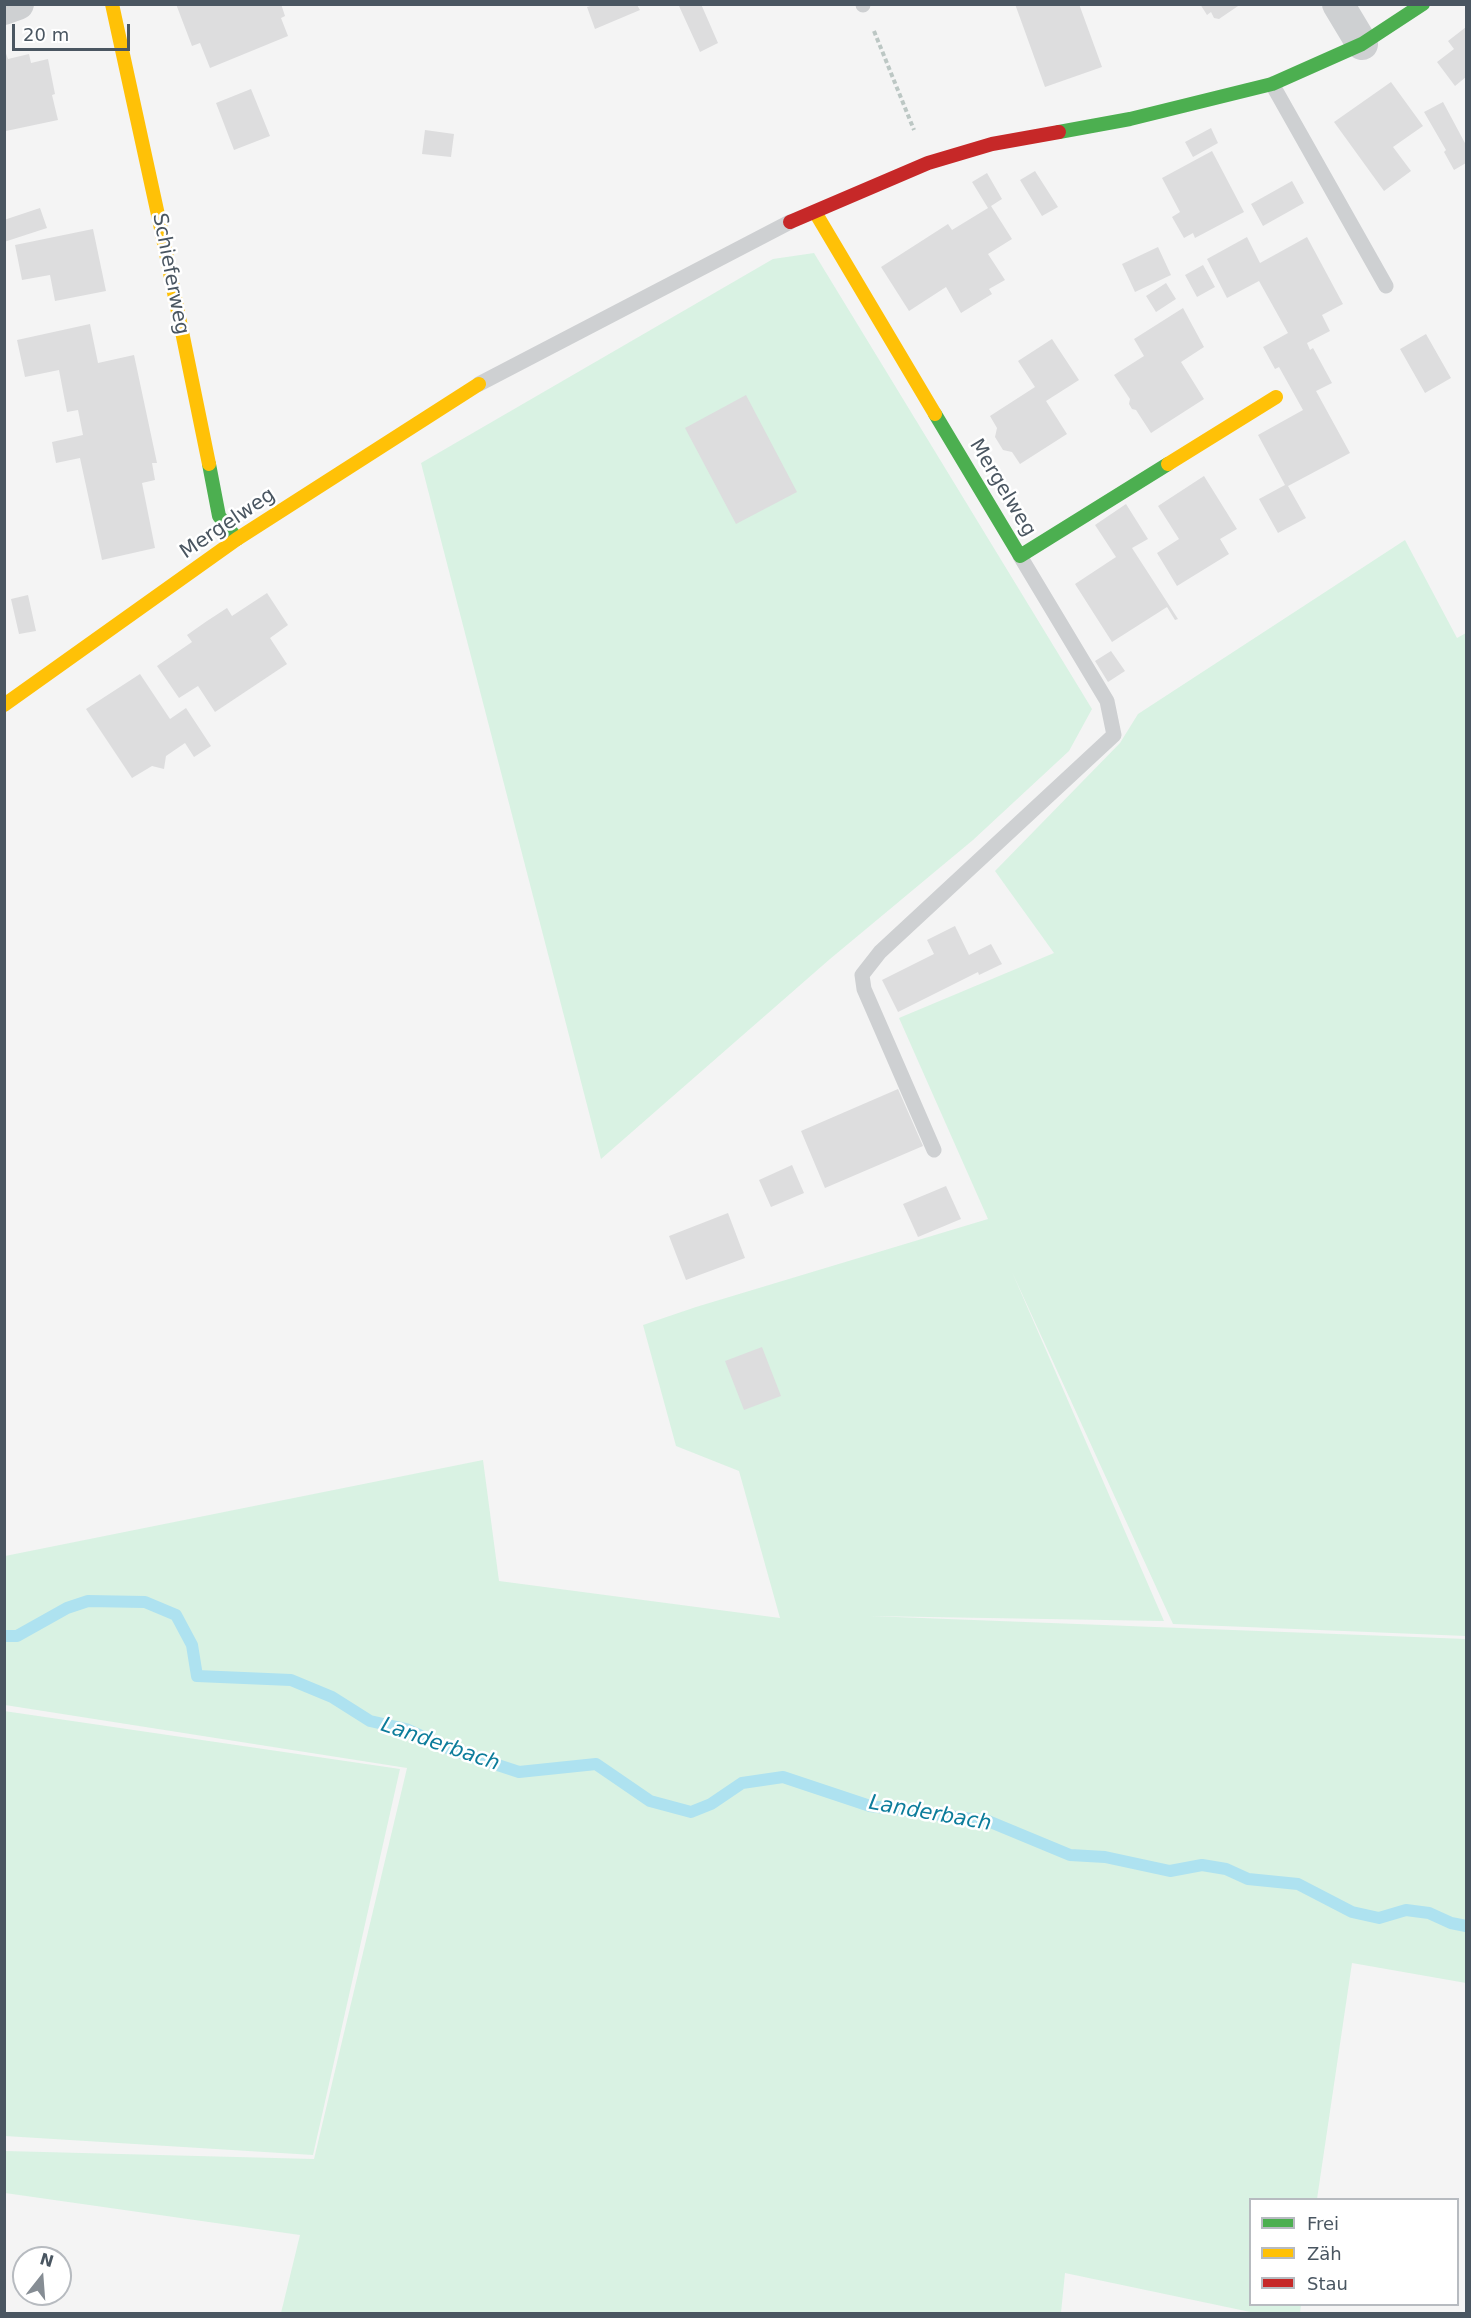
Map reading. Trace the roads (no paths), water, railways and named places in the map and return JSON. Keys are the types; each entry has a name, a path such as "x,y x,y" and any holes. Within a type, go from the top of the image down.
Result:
{"street":[{"path":"4,9 18,4"},
{"name":"Schieferweg","path":"112,4 160,224 219,516 237,539"},
{"path":"1338,4 1362,44"},
{"path":"790,222 927,163 992,144 1130,119 1272,84 1362,44 1423,4"},
{"name":"Mergelweg","path":"815,212 1020,556 1276,397"},
{"name":"Mergelweg","path":"4,705 237,539 479,384"}],"lane":[{"path":"1272,84 1386,286"},
{"path":"479,384 790,222"},
{"path":"934,1150 864,989 862,975 880,952 1114,735 1107,701 1020,556"}],"waterway":[{"name":"Landerbach","path":"4,1636 17,1636 67,1608 88,1601 145,1602 176,1615 192,1645 197,1676 291,1680 332,1697 370,1721 406,1729 452,1750 519,1772 596,1764 650,1801 691,1812 711,1804 742,1783 783,1777 870,1806 988,1821 1070,1855 1105,1857 1170,1871 1202,1865 1226,1869 1248,1879 1298,1884 1352,1912 1379,1918 1406,1910 1429,1913 1451,1923 1466,1926"}]}
